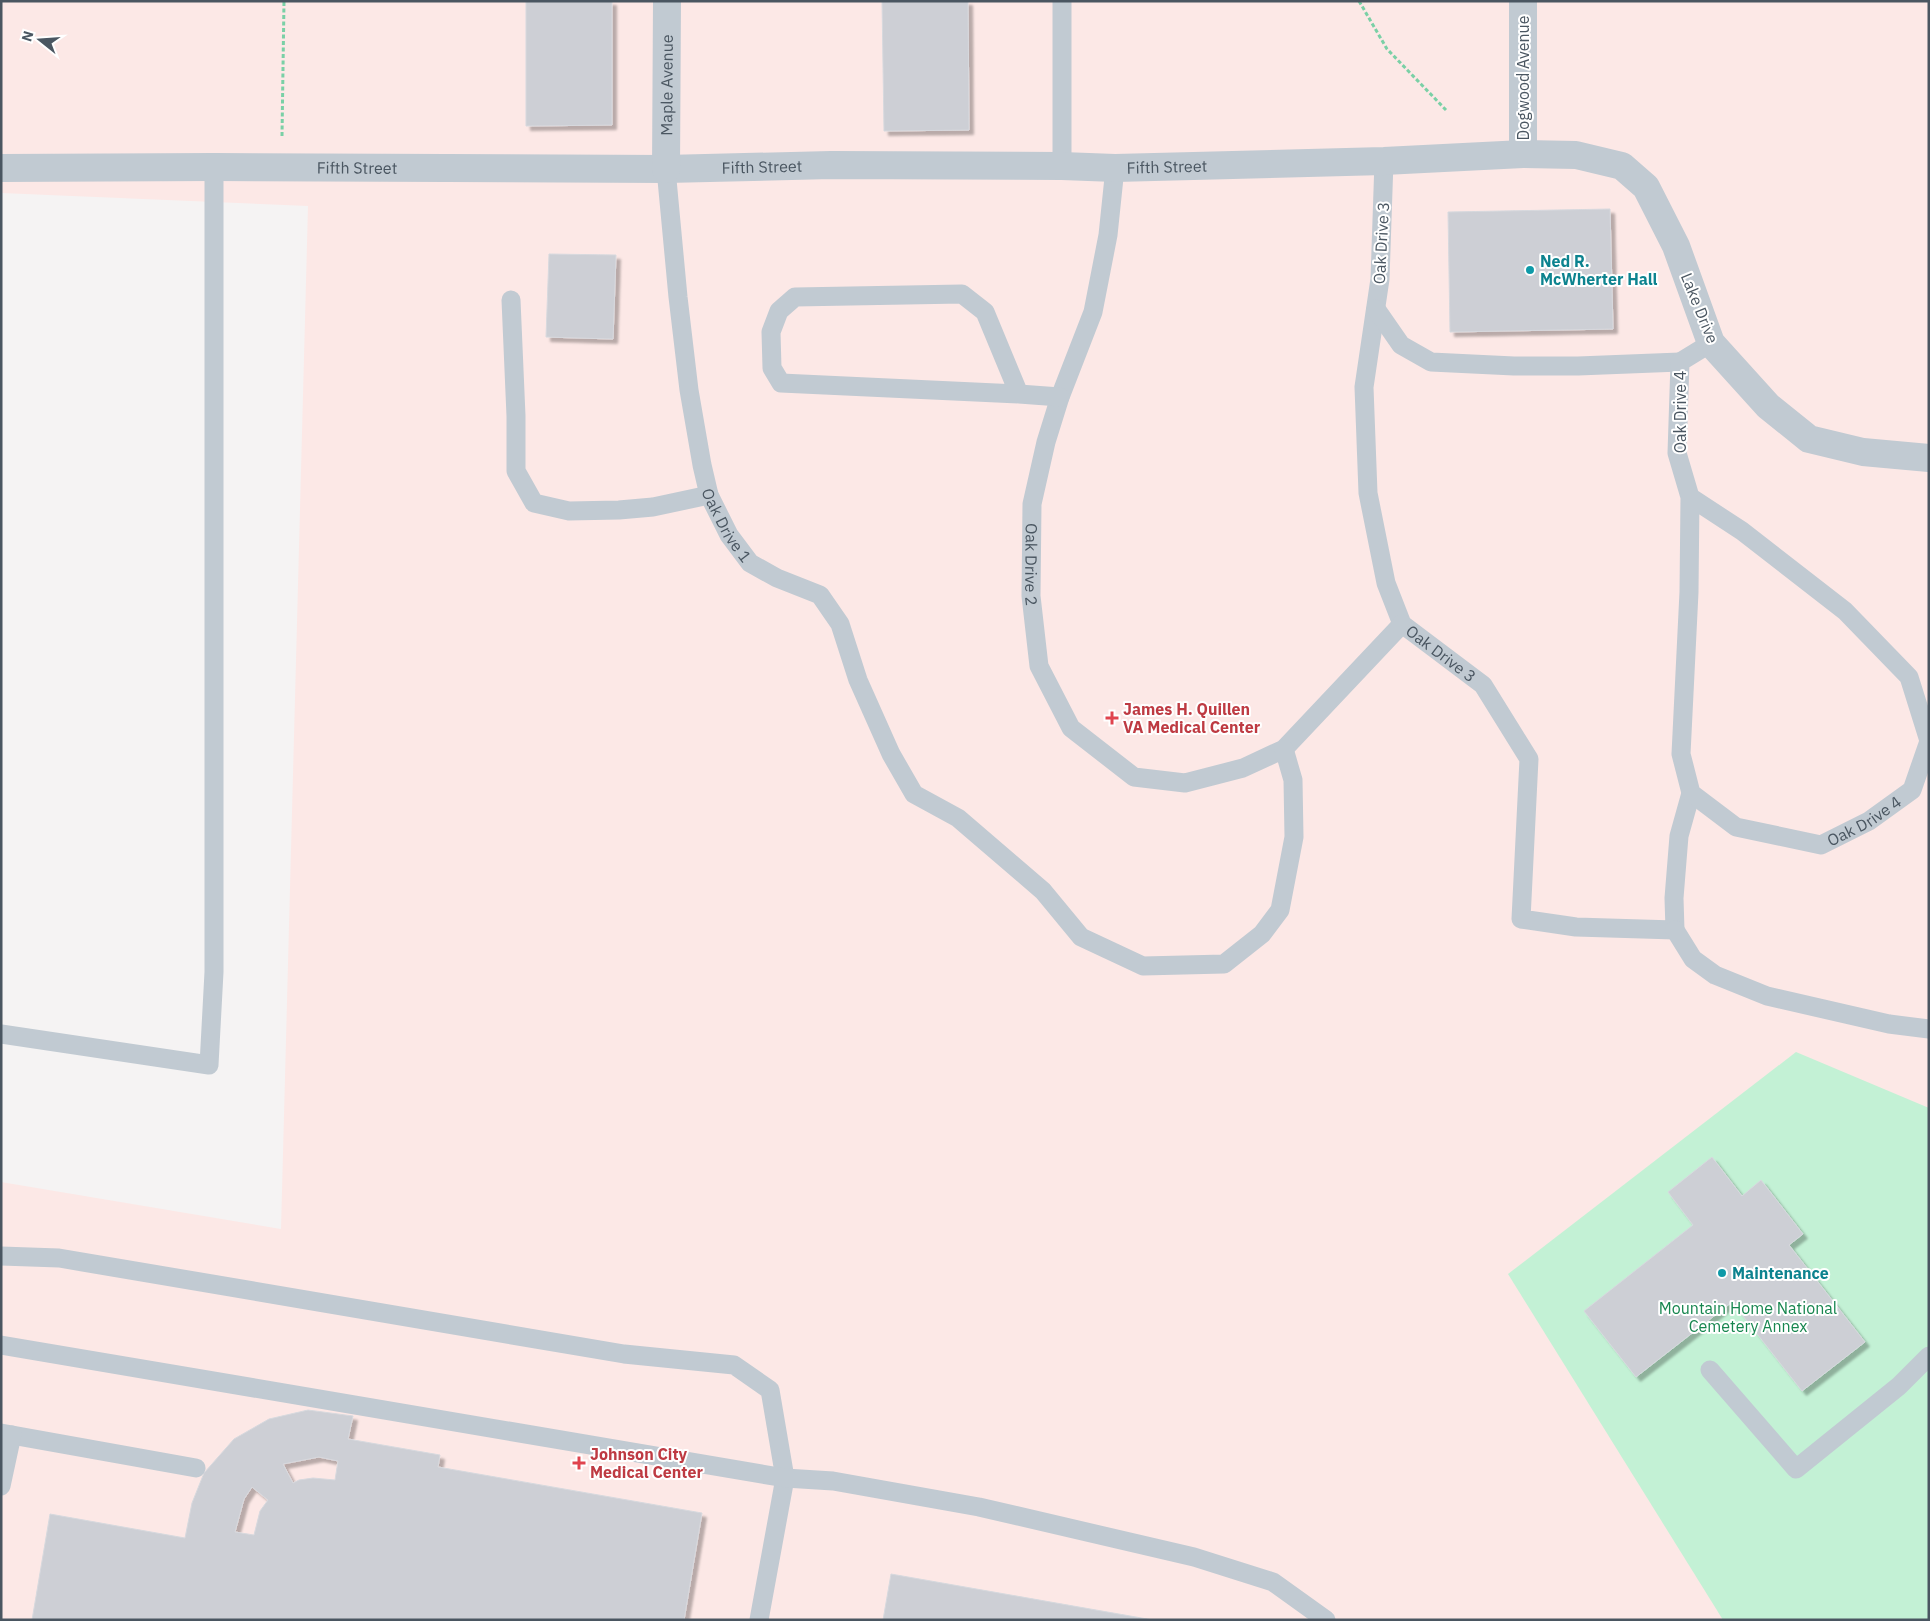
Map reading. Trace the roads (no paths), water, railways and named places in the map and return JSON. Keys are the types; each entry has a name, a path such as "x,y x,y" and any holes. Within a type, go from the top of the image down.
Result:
{"street":[{"name":"Maple Avenue","path":"666,169 667,1"},
{"name":"Dogwood Avenue","path":"1523,1 1523,154"},
{"name":"Fifth Street","path":"1,168 666,169 831,165 1115,168 1384,161 1523,154"},
{"name":"Lake Drive","path":"1523,154 1576,155 1622,166 1646,187 1676,246 1711,343 1768,406 1809,439 1863,452 1929,458"}],"lane":[{"path":"1062,1 1062,166"},
{"name":"Oak Drive 3","path":"1384,161 1380,279 1364,387 1368,492 1386,583 1402,624 1483,685 1529,759 1521,919 1576,927 1675,930"},
{"path":"1,1034 209,1064 214,972 214,167"},
{"name":"Oak Drive 2","path":"1115,168 1108,235 1093,312 1060,397 1046,442 1032,504 1031,596 1039,666 1071,728 1134,778 1185,783 1243,768 1284,749"},
{"name":"Oak Drive 1","path":"666,169 689,390 702,465 710,495 729,535 750,564 777,578 820,595 840,624 858,680 891,754 914,794 958,818 1043,891 1081,938 1144,966 1224,964 1262,934 1280,910 1294,837 1293,780 1284,749"},
{"path":"1019,394 985,312 962,294 795,297 779,311 771,332 772,368 781,383 1060,397"},
{"path":"510,300 516,416 516,470 534,503 569,511 619,510 653,506 710,495"},
{"path":"1376,309 1401,344 1431,362 1514,366 1568,366 1680,362"},
{"name":"Oak Drive 4","path":"1690,497 1742,531 1845,611 1909,677 1928,741 1912,790 1869,821 1821,845 1736,828 1691,793 1681,754 1689,592 1690,497 1677,453 1680,362 1711,343"},
{"path":"1284,749 1402,624"},
{"path":"1691,793 1679,836 1674,898 1675,930 1692,959 1715,975 1767,996 1889,1024 1929,1029"},
{"path":"1,1256 59,1258 624,1354 734,1365 770,1390 785,1478 759,1620"},
{"path":"1,1345 785,1478 833,1481 979,1507 1194,1557 1273,1582 1326,1620"},
{"path":"1710,1370 1796,1469 1899,1386 1929,1356"},
{"path":"1,1486 6,1434 196,1468"}],"place":[{"name":"Ned R. McWherter Hall","path":"1530,270"},
{"name":"James H. Quillen VA Medical Center","path":"1112,718"},
{"name":"Maintenance","path":"1722,1273"},
{"name":"Johnson City Medical Center","path":"579,1463"}],"park label":[{"name":"Mountain Home National Cemetery Annex","path":"1748,1317"}]}
